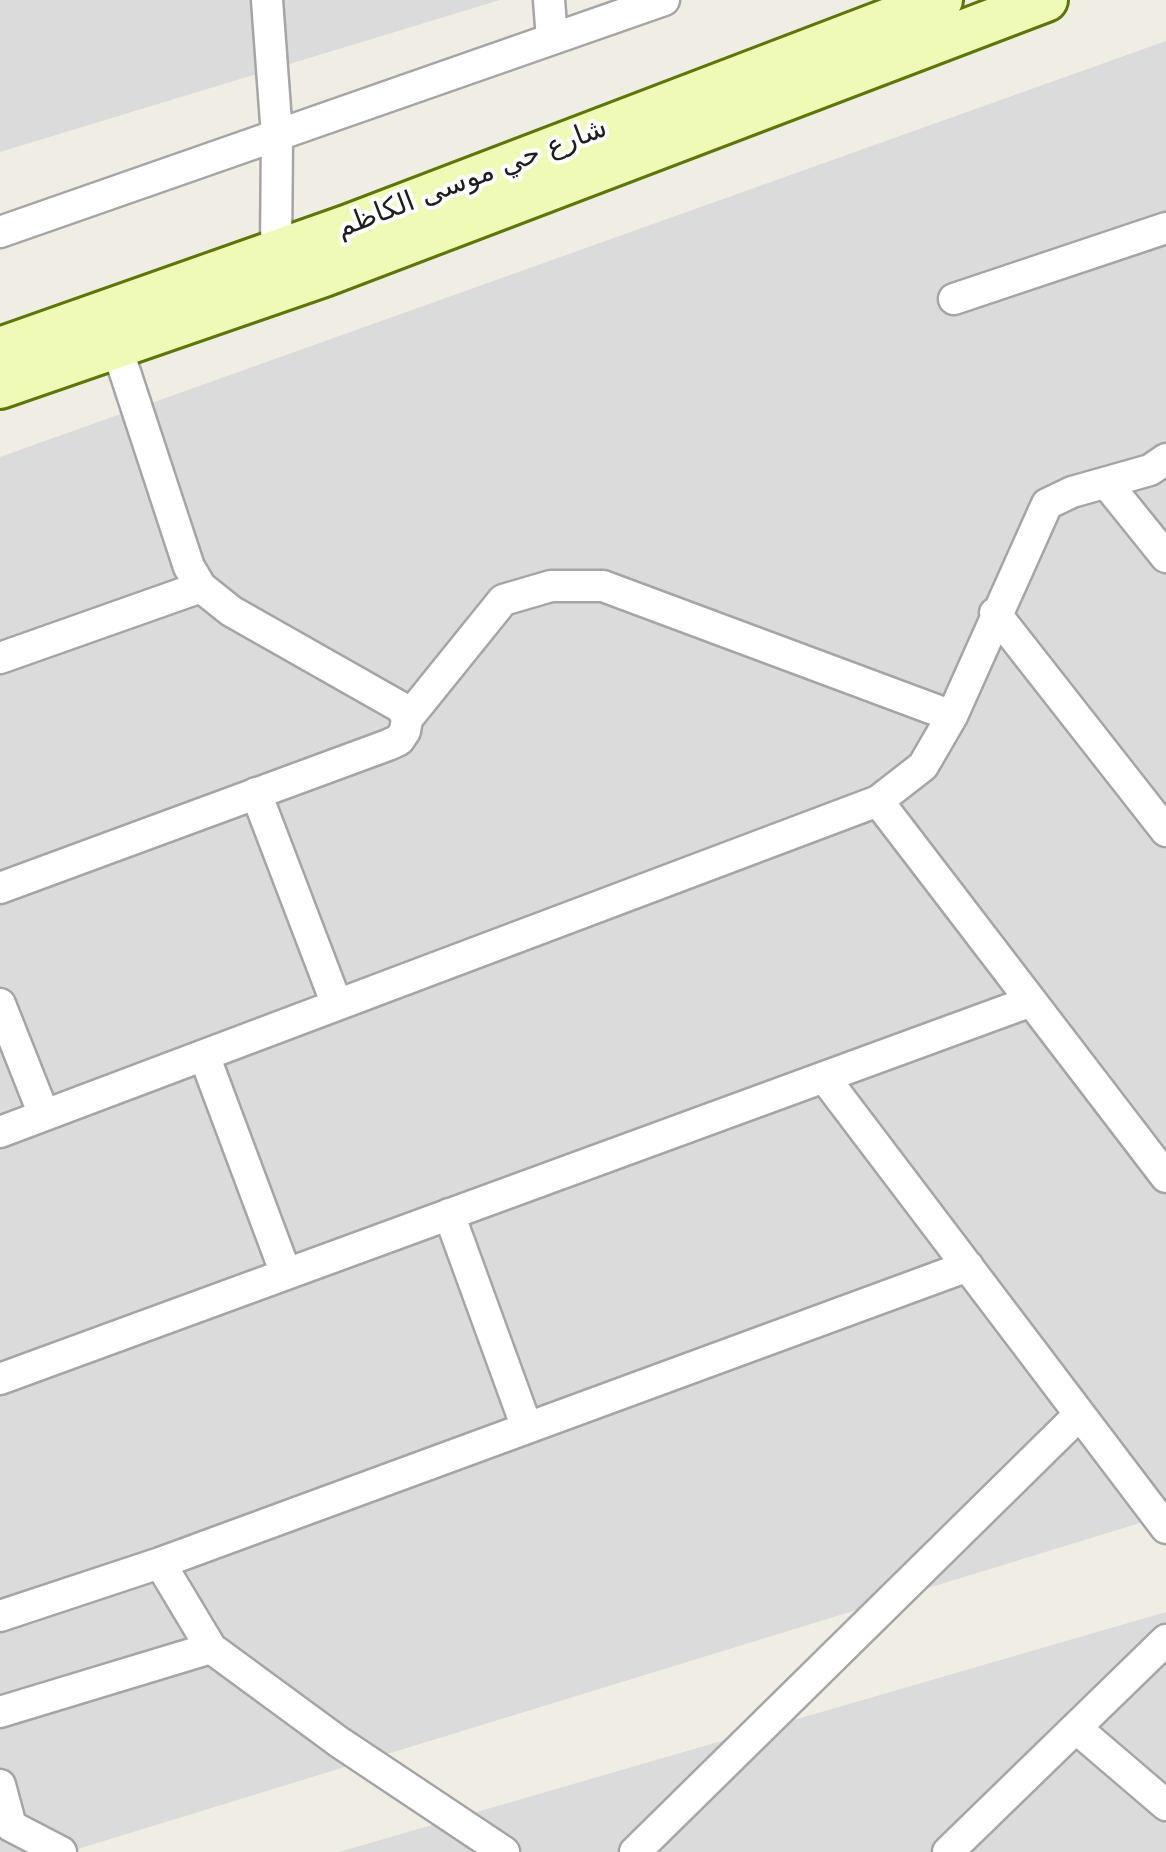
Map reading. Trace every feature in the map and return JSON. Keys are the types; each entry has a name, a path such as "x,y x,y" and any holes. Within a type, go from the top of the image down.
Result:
{"main road":[{"name":"شارع حي موسى الكاظم","path":"0,349 276,252 941,0"},
{"path":"0,387 324,274 1022,4"}],"street":[{"path":"267,0 277,136 276,252"},
{"path":"549,0 552,39"},
{"path":"0,232 664,0"},
{"path":"954,299 1166,228"},
{"path":"0,888 398,740 405,731 402,708 231,611 201,587 188,567 117,348"},
{"path":"0,1132 878,801 923,766 952,716 1047,504 1072,492 1150,470 1166,459"},
{"path":"1108,484 1166,556"},
{"path":"406,719 503,600 551,586 604,586 952,716"},
{"path":"0,658 201,587"},
{"path":"995,613 1166,831"},
{"path":"256,793 337,1005"},
{"path":"878,801 1166,1178"},
{"path":"0,1380 1029,1002"},
{"path":"0,1004 44,1116"},
{"path":"204,1055 286,1274"},
{"path":"824,1077 1166,1528"},
{"path":"449,1214 527,1428"},
{"path":"0,1616 160,1563 968,1266"},
{"path":"636,1852 1080,1414"},
{"path":"160,1563 211,1648 340,1742 504,1852"},
{"path":"948,1852 1166,1640"},
{"path":"0,1712 211,1648"},
{"path":"1076,1728 1166,1805"},
{"path":"0,1785 6,1827 61,1852"}],"shaded area":[{"path":"0,0 500,0 0,152"},
{"path":"1166,41 1166,1515 68,1852 0,1852 0,457"},
{"path":"1166,1612 1166,1852 339,1852"}]}
